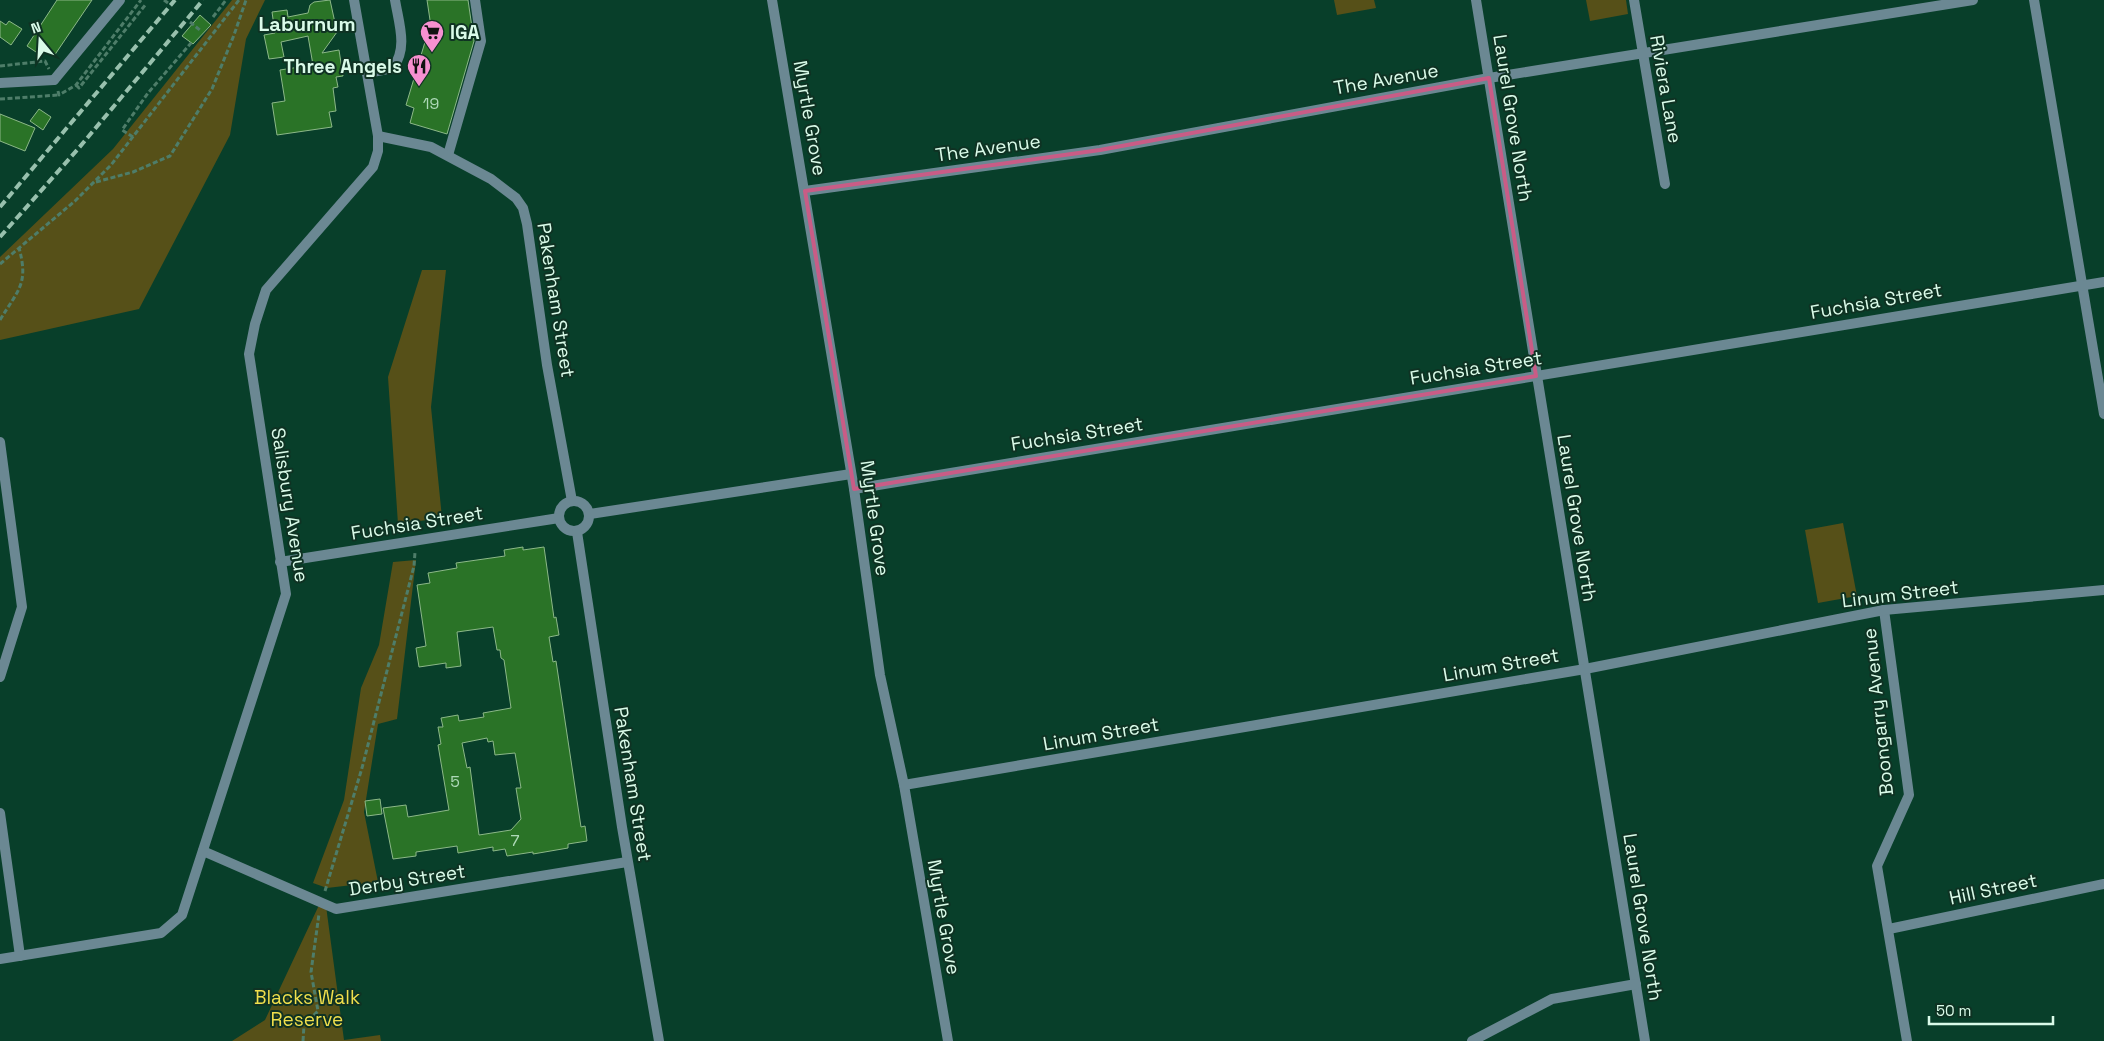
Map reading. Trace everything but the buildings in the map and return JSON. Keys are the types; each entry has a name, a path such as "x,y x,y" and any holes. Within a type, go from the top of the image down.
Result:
{"street":[{"path":"0,83 54,80 120,0"},
{"name":"Salisbury Avenue","path":"0,959 161,933 182,915 286,594 249,354 255,324 266,290 373,168 378,151 378,136 354,0"},
{"path":"367,73 392,68 400,59 402,45 395,0"},
{"path":"448,155 481,41 474,0"},
{"name":"Myrtle Grove","path":"772,0 854,489 880,675 904,785 948,1041"},
{"name":"Laurel Grove North","path":"1476,0 1645,1041"},
{"name":"Riviera Lane","path":"1634,0 1665,184"},
{"name":"The Avenue","path":"805,191 1100,150 1489,78 1973,0"},
{"path":"2034,0 2104,414"},
{"name":"Pakenham Street","path":"378,136 431,147 448,155 505,188 523,208 527,224 547,364 572,501"},
{"name":"Fuchsia Street","path":"854,489 2104,282"},
{"path":"0,442 22,607 0,677"},
{"path":"590,514 851,474"},
{"path":"572,501 584,504 590,514 585,528 577,532 563,527 559,518 564,505 572,501"},
{"name":"Fuchsia Street","path":"280,562 559,518"},
{"name":"Pakenham Street","path":"577,532 628,862 659,1041"},
{"name":"Linum Street","path":"904,785 1585,669 1884,610 2104,590"},
{"name":"Boongarry Avenue","path":"1884,610 1909,795 1877,866 1907,1041"},
{"path":"0,813 20,956"},
{"name":"Derby Street","path":"203,851 336,909 628,862"},
{"name":"Hill Street","path":"1889,929 2104,884"},
{"path":"1472,1041 1552,999 1636,984"}],"path":[{"path":"0,99 59,95 76,85 141,0"},
{"path":"213,17 226,0"},
{"path":"0,264 95,182 133,137 239,0"},
{"path":"95,182 134,172 170,156 212,89 246,0"},
{"path":"76,85 79,88 146,4"},
{"path":"190,22 201,31"},
{"path":"133,137 122,130 148,93 191,43"},
{"path":"0,66 45,61 59,95"},
{"path":"0,320 20,288 24,276 24,266 19,248"},
{"path":"303,1041 304,1025 318,1011 311,972 322,902 360,776 390,663 414,566 416,542"}],"highlighted area":[{"path":"1489,78 1536,376 854,489 805,191 1100,150"}],"green space":[{"path":"232,0 265,0 246,39 230,135 139,309 0,340 0,257 113,149"},
{"path":"1334,0 1374,0 1376,8 1337,15"},
{"path":"1586,0 1626,0 1628,14 1590,21"},
{"path":"422,270 446,270 431,407 442,518 398,524 388,377"},
{"path":"1843,523 1857,596 1818,603 1805,530"},
{"path":"416,560 397,719 378,724 364,812 378,882 327,888 313,883 344,800 361,688 379,645 393,562"},
{"name":"Blacks Walk Reserve","path":"320,903 326,906 344,1040 380,1035 381,1041 232,1041 265,1020"}],"railway":[{"path":"0,207 175,0"},
{"path":"0,237 78,149 203,0"}],"place":[{"name":"IGA","path":"432,53"},
{"name":"Three Angels","path":"419,87"}],"district":[{"name":"Laburnum","path":"307,24"}]}
